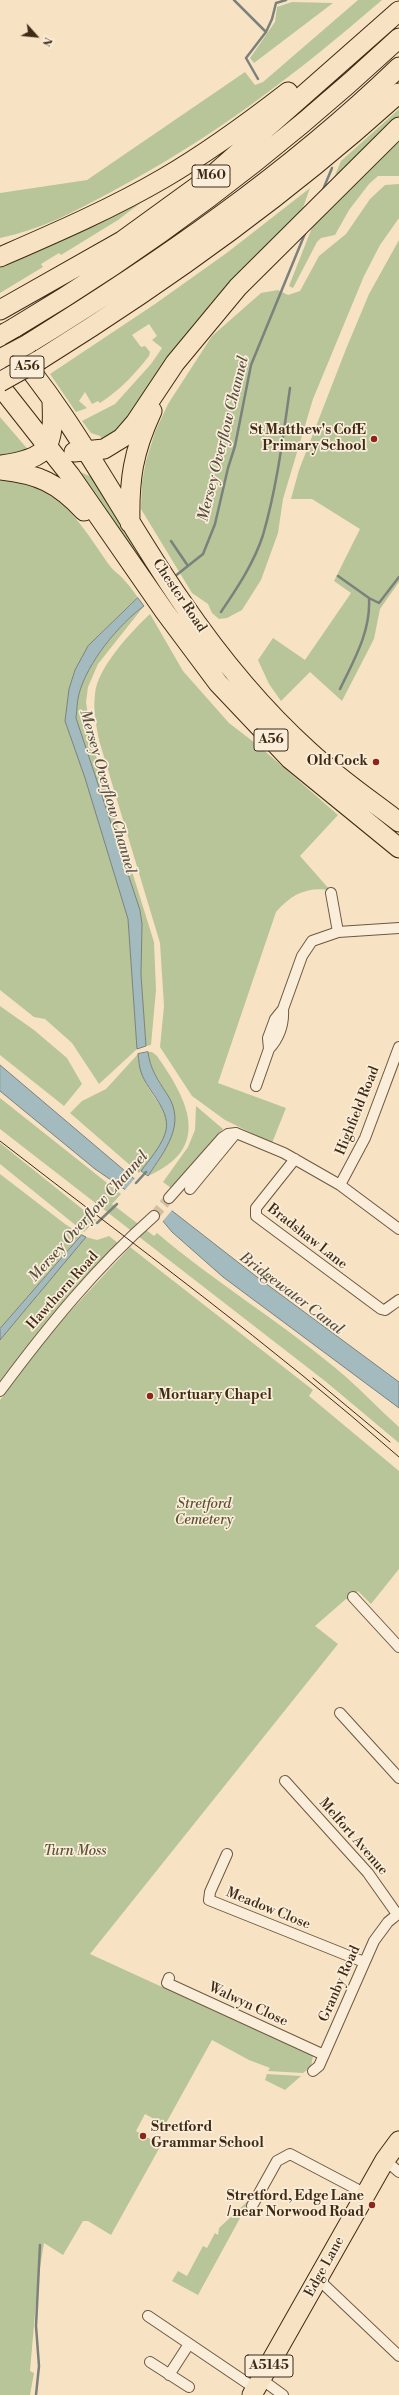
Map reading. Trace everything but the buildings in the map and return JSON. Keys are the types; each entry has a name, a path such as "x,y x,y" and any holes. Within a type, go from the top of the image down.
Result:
{"highway":[{"name":"M60","path":"1,256 128,198 210,148 262,112 315,72 398,0"},
{"name":"M60","path":"0,310 122,240 213,175 399,11"},
{"name":"M60","path":"5,332 70,295 133,253 224,187 318,112 399,38"},
{"name":"M60","path":"0,359 28,344 142,272 237,203 300,154 399,66"},
{"path":"0,382 41,359 170,276 248,220 300,179 399,93"},
{"path":"48,445 67,452 86,451 104,449 122,438 135,423 175,363 206,324 278,247 351,177 399,127"},
{"path":"130,523 130,481 146,425 159,396 206,324"},
{"name":"Chester Road","path":"5,332 86,451 130,523 180,600 242,682 308,750 399,822"},
{"name":"Chester Road","path":"0,386 48,445 164,612 218,683 256,725 296,764 399,848"},
{"path":"36,467 48,445 53,427 52,401"},
{"path":"0,465 36,467 70,497 141,578"},
{"path":"0,470 36,467"},
{"name":"Edge Lane","path":"256,2388 385,2160 399,2141"}],"street":[{"path":"331,893 338,932"},
{"path":"256,1086 269,1049 268,1038 275,1019 282,1009 306,948 319,937 338,932 399,928"},
{"name":"Highfield Road","path":"340,1185 365,1138 399,1047"},
{"path":"232,1133 295,1159 340,1185 399,1229"},
{"path":"190,1189 232,1133"},
{"path":"169,1198 232,1133"},
{"name":"Bradshaw Lane","path":"295,1159 256,1208 256,1216 381,1309 385,1310 399,1300"},
{"name":"Hawthorn Road","path":"0,1391 48,1328 120,1248 154,1216"},
{"path":"353,1597 399,1647"},
{"path":"340,1713 399,1778"},
{"name":"Melfort Avenue","path":"285,1781 368,1873 398,1913"},
{"name":"Meadow Close","path":"227,1854 210,1892 209,1900 364,1962"},
{"name":"Granby Road","path":"313,2071 319,2066 364,1962 380,1931 398,1913"},
{"name":"Walwyn Close","path":"169,1978 167,1984 324,2055"},
{"path":"252,2206 277,2161 290,2154 366,2194"},
{"path":"385,2160 399,2172"},
{"path":"318,2279 397,2349"},
{"path":"148,2316 256,2388 283,2395"},
{"path":"169,2375 189,2344"},
{"path":"150,2362 189,2387"}],"green space":[{"path":"358,0 382,0 285,79 218,128 148,172 85,206 43,225 15,235 0,238 0,193 87,180 245,72 255,85 263,82"},
{"path":"292,2 333,3 254,63 250,58 275,22 277,7"},
{"path":"399,109 399,117 330,187 341,161"},
{"path":"399,139 399,176 378,176 369,184 349,210 335,235 321,238 317,242 293,288 289,286 313,225"},
{"path":"168,182 118,220 61,255 59,253 41,264 43,267 0,293 0,268 50,246"},
{"path":"399,184 399,218 380,245 364,276 313,399 283,499 278,533 261,580 242,610 227,618 219,619 212,613 208,604 192,593 141,509 142,482 146,461 155,432 168,404 212,336 261,293 278,290 288,295 300,291 319,256 346,234 370,199 385,185"},
{"path":"310,188 300,216 123,426 102,439 100,436 91,433 82,421 115,404 151,364 162,348 152,340 157,336 149,324 132,335 141,347 145,346 150,352 149,356 126,382 100,403 98,401 92,404 85,392 79,401 87,408 76,412 50,374 155,304 228,252"},
{"path":"399,240 399,582 380,609 374,639 342,701 310,672 281,701 269,684 258,660 273,638 305,660 351,593 334,581 360,529 312,499 291,499 299,470 346,349 369,294"},
{"path":"0,417 31,453 0,459"},
{"path":"80,472 92,477 151,571 147,570"},
{"path":"0,480 21,484 38,490 53,498 66,508 88,534 112,568 138,598 88,646 75,670 69,689 65,721 85,778 128,919 137,1049 99,1084 72,1043 45,1019 34,1017 0,990"},
{"path":"144,606 98,664 88,687 86,702 92,743 154,942 156,990 151,1045 146,1046 141,975 142,924 140,910 76,718 79,694 83,682 96,657 124,623"},
{"path":"150,614 183,671 229,723 259,746 338,815 300,856 330,890 321,889 300,893 294,896 276,912 218,1083 286,1108 272,1143 225,1120 192,1096 160,1047 164,1006 160,943 99,740 94,706 97,684 108,662 125,640"},
{"path":"0,1006 34,1030 67,1058 82,1084 64,1106 0,1055"},
{"path":"148,1052 152,1052 157,1056 178,1089 185,1106 188,1122 188,1137 181,1152 168,1165 148,1176 166,1147 173,1126 174,1115 172,1105 153,1069"},
{"path":"138,1054 146,1083 165,1113 167,1120 167,1129 160,1145 150,1161 139,1173 70,1113 82,1101 106,1089"},
{"path":"0,1098 121,1194 112,1204 154,1236 157,1233 203,1270 300,1340 346,1377 399,1427 399,1443 325,1381 0,1129"},
{"path":"196,1106 223,1129 171,1188 163,1182 188,1147 195,1130"},
{"path":"0,1143 96,1220 84,1232 0,1164"},
{"path":"0,1174 65,1224 82,1235 0,1329"},
{"path":"109,1236 118,1243 37,1334 0,1383 0,1340 86,1237 97,1240"},
{"path":"130,1247 313,1390 309,1396 399,1471 399,1569 371,1604 358,1591 350,1600 346,1599 315,1626 338,1644 90,1954 313,2056 311,2067 303,2073 268,2071 270,2068 249,2060 212,2040 165,2125 145,2114 136,2131 161,2145 111,2235 88,2221 83,2221 63,2255 44,2243 38,2279 30,2371 34,2373 30,2395 0,2395 0,1400 52,1331"},
{"path":"267,2074 301,2076 285,2090 265,2080"},
{"path":"251,2198 198,2295 172,2281 178,2271 187,2276 203,2246 207,2248 215,2233 218,2235 219,2228"}],"water":[{"path":"138,598 144,606 124,623 105,645 89,670 79,694 76,718 140,910 142,924 141,975 146,1046 137,1049 128,919 85,778 65,721 69,689 75,670 88,646"},
{"path":"148,1052 153,1069 173,1105 175,1116 174,1126 167,1147 148,1176 141,1171 160,1144 167,1126 163,1110 144,1080 140,1070 138,1054"},
{"path":"0,1065 171,1210 257,1277 399,1382 399,1408 223,1277 172,1232 152,1208 95,1169 0,1091"},
{"path":"82,1235 86,1237 0,1340 0,1329"}],"pier":[{"path":"136,1177 173,1209 162,1222 151,1210 124,1191"}],"waterway":[{"path":"234,0 266,32"},
{"path":"258,79 246,58 266,32 272,19 276,3 286,0"},
{"name":"Mersey Overflow Channel","path":"322,192 332,168"},
{"name":"Mersey Overflow Channel","path":"174,577 203,554 215,524 228,468 235,446 251,365 306,231"},
{"path":"221,612 250,565 263,535 276,480 290,388"},
{"path":"171,541 188,566"},
{"path":"338,576 369,598 369,610 364,634 356,656 340,689"},
{"path":"369,598 379,603 399,577"},
{"name":"Mersey Overflow Channel","path":"136,1183 146,1172"},
{"name":"Mersey Overflow Channel","path":"97,1223 117,1204"},
{"path":"36,2395 39,2366 36,2326 40,2245"}],"tunnel":[{"path":"154,1216 169,1198"}],"tram line":[{"path":"0,1141 252,1335 399,1457"},
{"path":"313,1378 390,1442"}],"place":[{"name":"St Matthew's CofE Primary School","path":"374,439"},
{"name":"Old Cock","path":"376,762"},
{"name":"Mortuary Chapel","path":"150,1396"},
{"name":"Stretford Grammar School","path":"143,2136"},
{"name":"Stretford, Edge Lane / near Norwood Road","path":"372,2205"}],"water label":[{"name":"Bridgewater Canal","path":"291,1294"}],"park label":[{"name":"Stretford Cemetery","path":"204,1514"},
{"name":"Turn Moss","path":"75,1852"}]}
